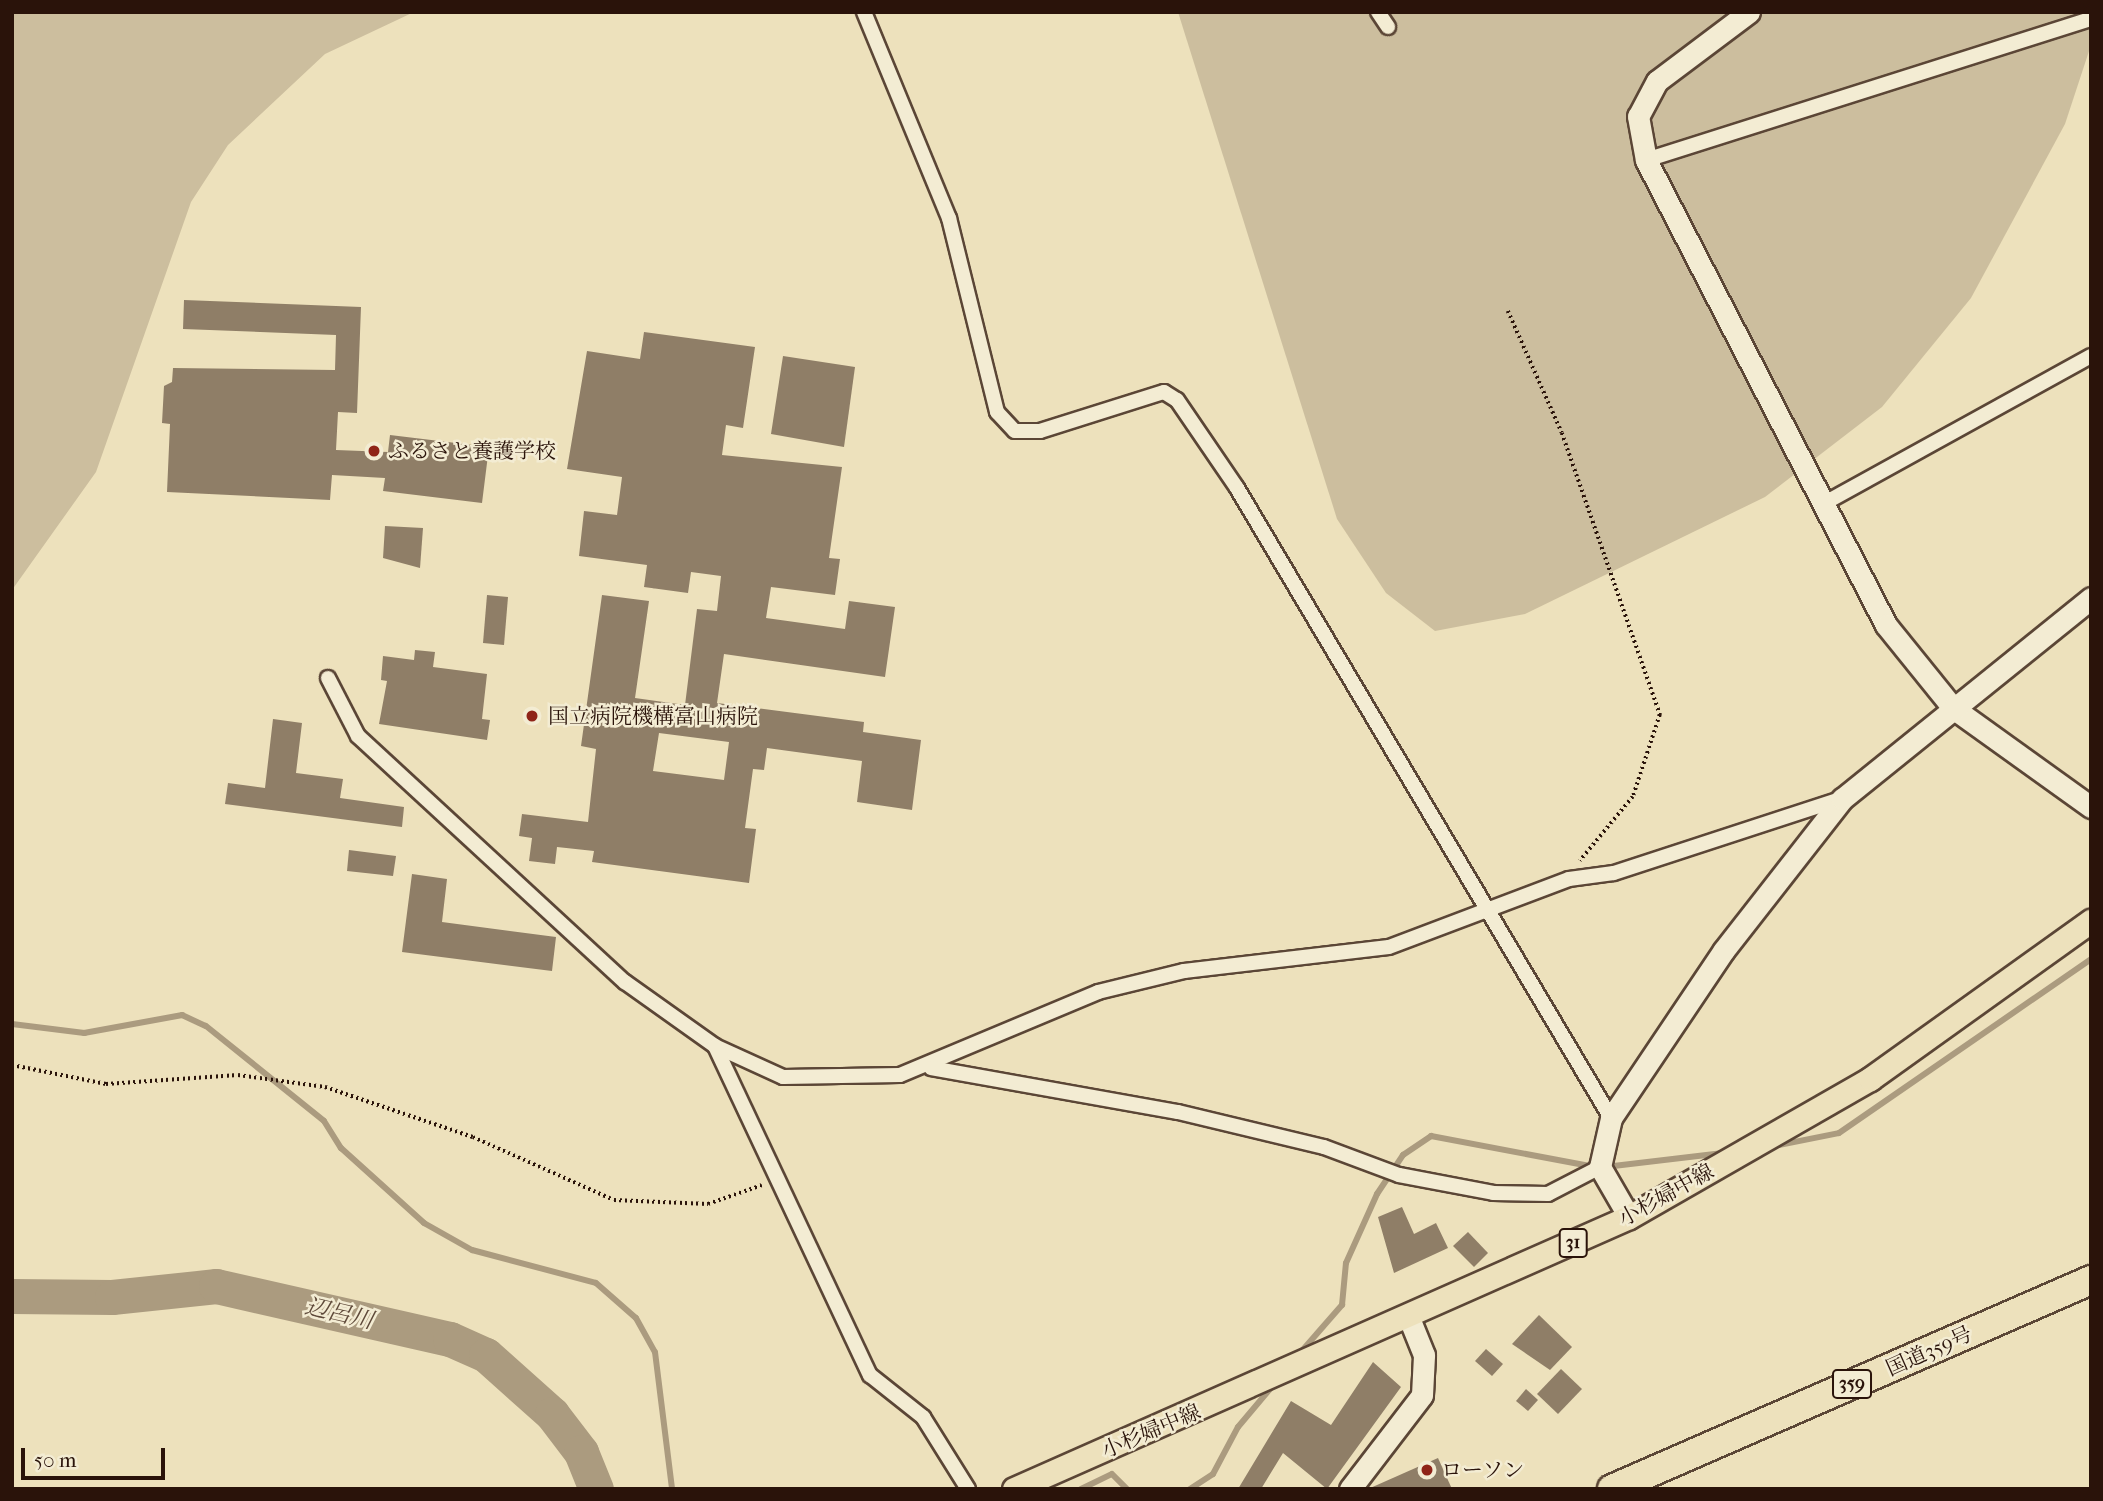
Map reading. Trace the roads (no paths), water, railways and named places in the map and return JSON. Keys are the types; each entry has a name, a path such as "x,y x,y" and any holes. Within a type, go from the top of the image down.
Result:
{"highway":[{"name":"国道359号","path":"1612,1489 2091,1280"}],"main road":[{"name":"小杉婦中線","path":"1014,1489 1409,1318 1629,1217 1870,1079 2091,921"}],"street":[{"path":"864,12 948,218 997,412 1015,431 1040,431 1152,395 1177,400 1488,907 1611,1118"},
{"path":"1378,12 1388,27"},
{"path":"1749,12 1657,81 1638,116 1646,160 1886,625 1953,708 2091,807"},
{"path":"1646,160 2091,19"},
{"path":"1823,504 2091,356"},
{"path":"1629,1217 1600,1167 1611,1118 1724,950 1842,799 2091,598"},
{"path":"328,678 358,736 625,982 715,1046 783,1077 871,1080 928,1067 1098,992 1196,969 1389,947 1488,907 1569,879 1614,873 1842,799"},
{"path":"715,1046 780,1178 870,1374 923,1417 968,1489"},
{"path":"928,1067 1178,1112 1324,1147 1399,1175 1493,1193 1548,1194 1600,1167"},
{"path":"1350,1489 1422,1395 1424,1355 1409,1318"}],"waterway":[{"path":"1769,1147 1839,1133 2091,959"},
{"path":"12,1024 84,1033 182,1015 206,1026 324,1121 341,1148 424,1223 472,1250 596,1283 636,1318 655,1352 672,1489"},
{"path":"1300,1353 1342,1305 1346,1263 1377,1194 1403,1155 1431,1136 1595,1167"},
{"path":"1605,1167 1723,1153"},
{"name":"辺呂川","path":"12,1296 112,1297 216,1286 450,1339 486,1355 552,1414 581,1452 596,1489"},
{"path":"1190,1489 1213,1474 1238,1427 1275,1383"},
{"path":"1081,1489 1112,1474 1127,1489"}],"place":[{"name":"ふるさと養護学校","path":"374,451"},
{"name":"国立病院機構富山病院","path":"532,716"},
{"name":"ローソン","path":"1427,1470"}]}
